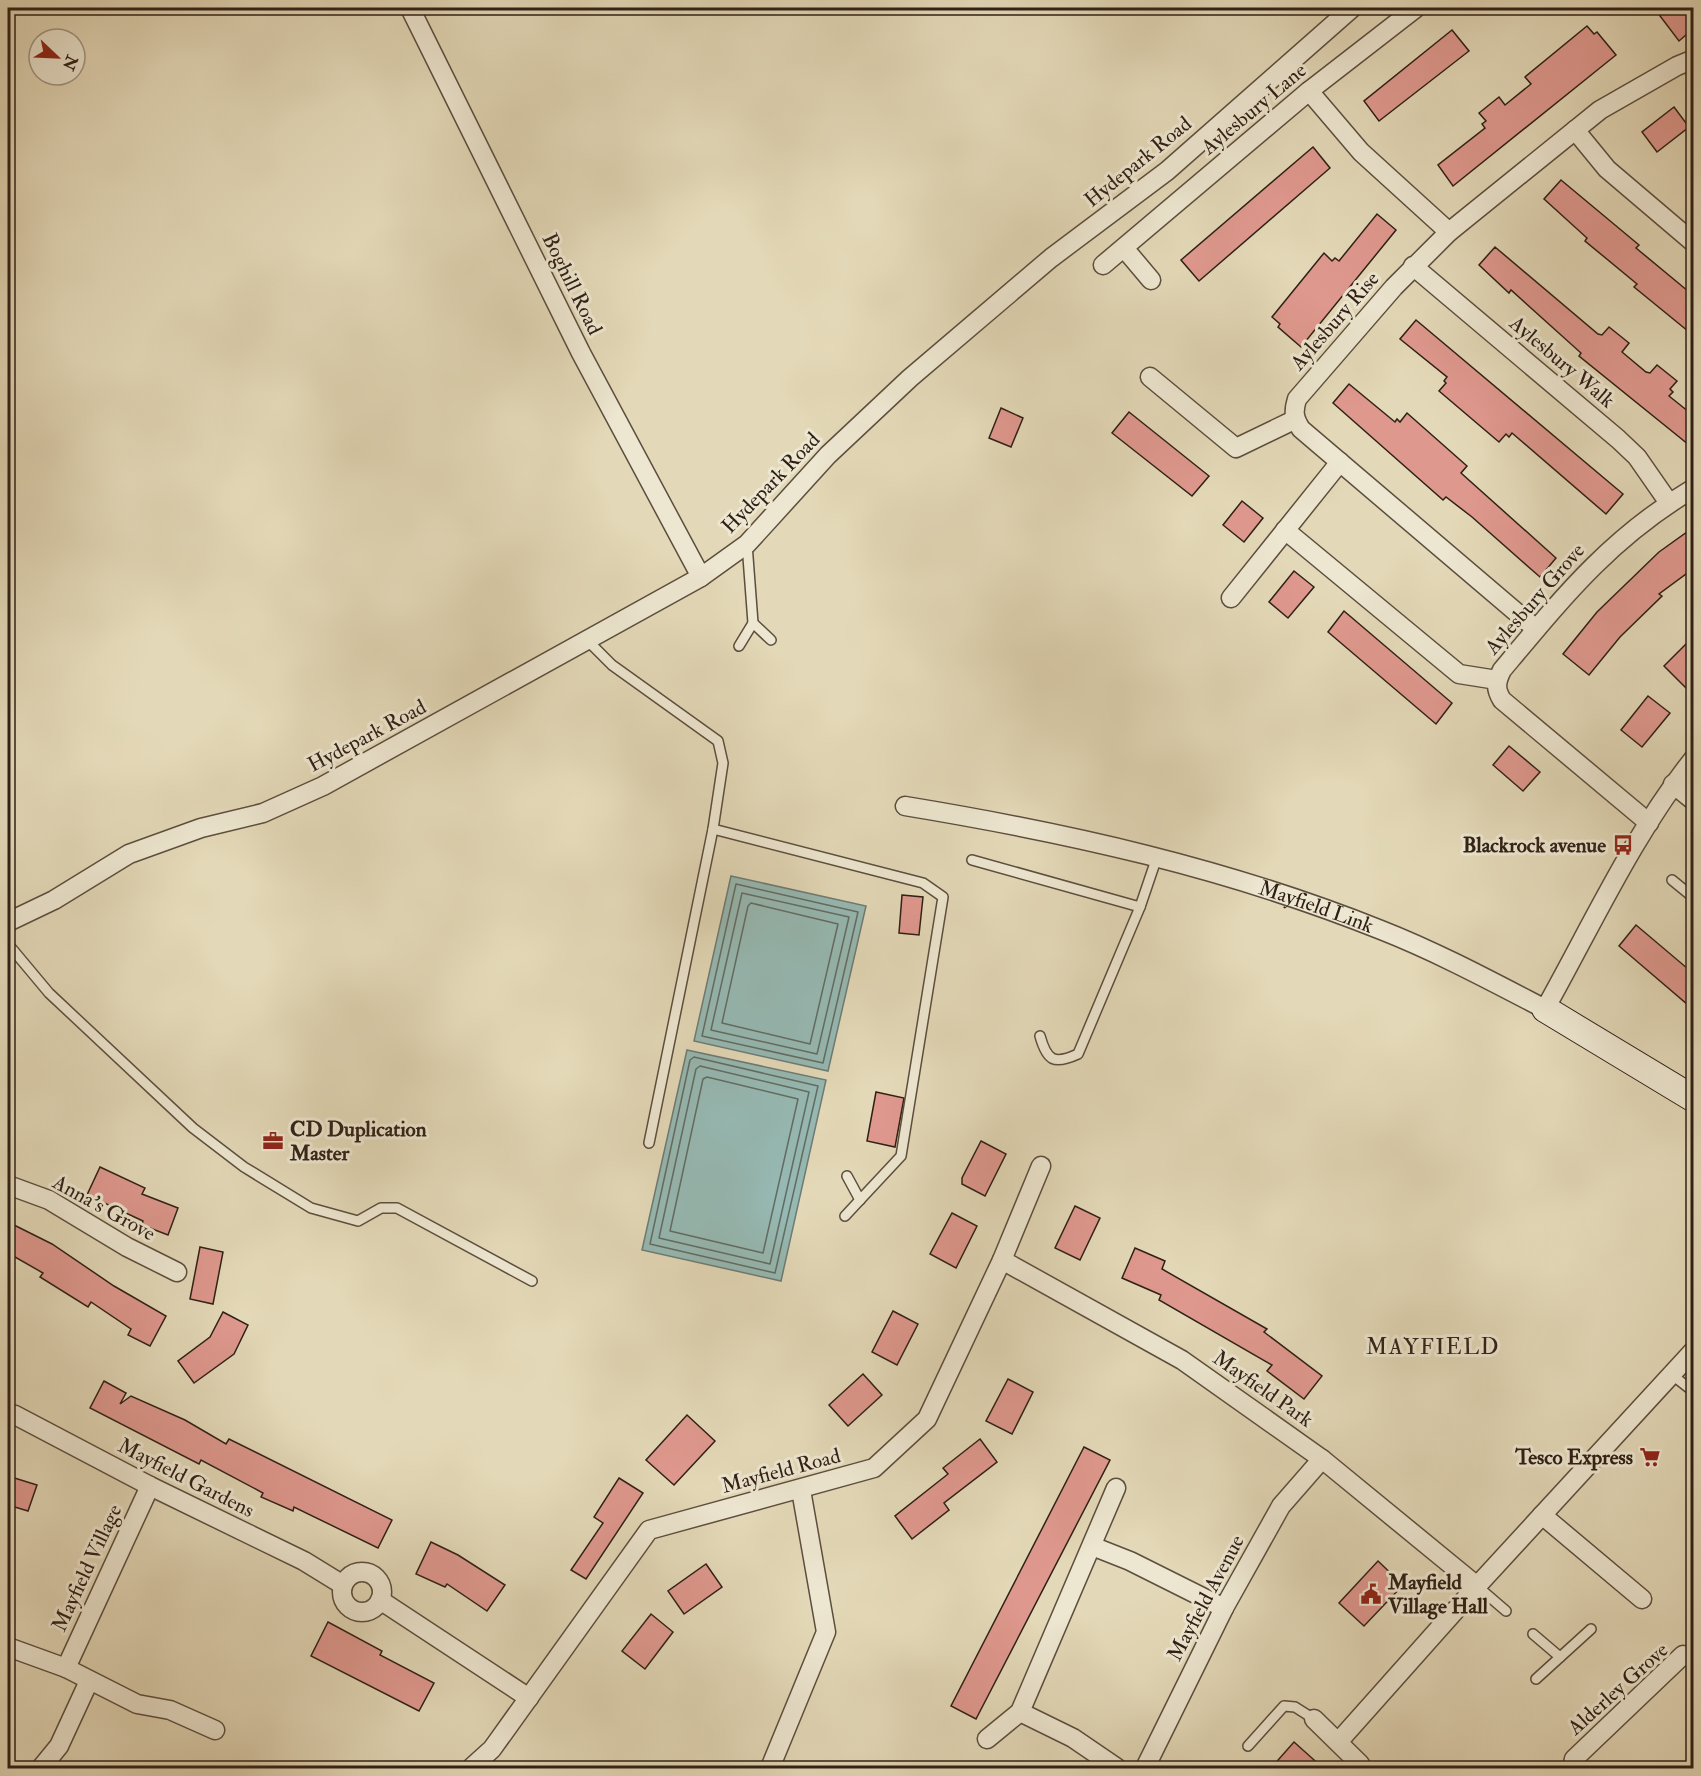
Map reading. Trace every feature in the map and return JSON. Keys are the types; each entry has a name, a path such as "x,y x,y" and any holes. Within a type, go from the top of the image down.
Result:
{"street":[{"name":"Boghill Road","path":"410,8 581,352 701,577"},
{"name":"Hydepark Road","path":"8,922 54,900 129,854 201,828 263,813 323,786 701,577 747,544 828,455 910,378 1051,258 1167,171 1352,8"},
{"name":"Aylesbury Lane","path":"1103,265 1309,90 1416,8"},
{"name":"Aylesbury Rise","path":"1294,420 1297,399 1413,266 1449,232 1600,110 1685,62"},
{"path":"1309,90 1361,152 1449,232"},
{"path":"1575,130 1607,169 1694,243"},
{"path":"1125,248 1151,280"},
{"name":"Aylesbury Walk","path":"1413,266 1618,439 1637,457 1669,503"},
{"path":"1150,377 1175,386 1236,448 1294,420 1301,429 1536,629"},
{"path":"1231,598 1340,462"},
{"name":"Aylesbury Grove","path":"1649,823 1502,700 1497,691 1497,680 1502,670 1587,570 1614,544 1669,503 1694,488"},
{"path":"1285,530 1459,674 1497,680"},
{"path":"1545,1009 1649,823 1673,784 1694,758"},
{"path":"1673,784 1694,801"},
{"name":"Mayfield Link","path":"905,806 1089,839 1286,894 1384,931 1545,1009 1694,1099"},
{"name":"Mayfield Road","path":"471,1768 492,1749 649,1530 801,1490 874,1468 927,1419 1002,1260 1041,1166"},
{"name":"Anna's Grove","path":"8,1185 49,1200 127,1247 177,1272"},
{"name":"Mayfield Park","path":"1002,1260 1182,1360 1322,1459 1477,1586"},
{"path":"1340,1741 1477,1586 1694,1350"},
{"name":"Mayfield Gardens","path":"8,1414 15,1415 150,1486 304,1561 343,1585"},
{"name":"Mayfield Avenue","path":"1145,1768 1224,1608 1281,1506 1322,1459"},
{"name":"Mayfield Village","path":"66,1668 150,1486"},
{"path":"987,1739 1020,1712 1116,1488"},
{"path":"770,1768 826,1632 801,1490"},
{"path":"1542,1515 1642,1599"},
{"path":"1092,1546 1130,1561 1224,1608"},
{"path":"370,1574 376,1577 382,1588 380,1600 371,1610 357,1612 351,1609 343,1598 343,1585 352,1575 370,1574"},
{"path":"380,1600 529,1698"},
{"path":"8,1647 66,1668 137,1704 170,1710 215,1730"},
{"name":"Alderley Grove","path":"1573,1764 1683,1655 1694,1659"},
{"path":"41,1768 59,1746 89,1681"},
{"path":"1020,1712 1072,1738 1117,1768"},
{"path":"1314,1719 1340,1741 1360,1766"}],"lane":[{"path":"739,646 753,623 747,544"},
{"path":"753,623 771,640"},
{"path":"587,640 612,665 718,741 723,763 713,829 649,1143"},
{"path":"713,829 923,883 943,897 901,1156 845,1216"},
{"path":"1040,1036 1044,1052 1051,1059 1060,1061 1078,1054 1140,907 1157,857"},
{"path":"972,860 1140,907"},
{"path":"1672,880 1694,898"},
{"path":"8,944 49,993 193,1128 244,1167 311,1208 357,1221 381,1208 397,1208 532,1281"},
{"path":"847,1176 860,1200"},
{"path":"1671,1374 1694,1392"},
{"path":"1477,1586 1506,1611"},
{"path":"1536,1679 1591,1629"},
{"path":"1533,1634 1560,1657"},
{"path":"1248,1746 1284,1706 1294,1707 1314,1719"}],"water":[{"path":"731,876 866,906 828,1071 694,1041"},
{"path":"687,1050 826,1080 781,1281 642,1250"}],"building":[{"path":"1654,8 1694,8 1694,28 1679,41"},
{"path":"1587,26 1594,34 1597,32 1616,55 1453,186 1438,165 1485,128 1482,124 1486,121 1479,113 1499,97 1505,105 1531,84 1525,77"},
{"path":"1452,30 1469,51 1379,121 1364,101"},
{"path":"1674,107 1689,127 1657,152 1642,132"},
{"path":"1313,147 1330,168 1199,281 1181,260"},
{"path":"1561,180 1639,245 1636,248 1694,296 1694,336 1634,287 1637,284 1585,241 1587,238 1544,199"},
{"path":"1377,214 1396,230 1301,347 1278,327 1280,324 1272,317 1324,253 1332,261 1335,258 1339,261"},
{"path":"1495,247 1598,334 1602,335 1609,327 1629,343 1622,352 1646,372 1650,373 1657,365 1677,381 1670,389 1673,392 1669,396 1694,416 1694,449 1579,356 1581,353 1511,290 1509,293 1479,265"},
{"path":"1416,320 1623,494 1606,514 1512,433 1509,437 1506,434 1499,442 1439,391 1446,383 1444,381 1447,377 1400,339"},
{"path":"1349,384 1395,422 1397,419 1400,422 1407,413 1467,466 1461,473 1556,558 1540,577 1472,517 1446,497 1443,500 1333,403"},
{"path":"1001,408 1023,418 1011,447 989,438"},
{"path":"1129,412 1209,476 1192,496 1112,433"},
{"path":"1242,501 1263,518 1244,542 1223,525"},
{"path":"1694,527 1694,568 1659,594 1662,596 1620,637 1589,675 1563,654 1597,612 1659,552"},
{"path":"1294,571 1314,587 1288,618 1269,602"},
{"path":"1344,611 1452,703 1436,724 1328,632"},
{"path":"1694,636 1694,696 1664,666"},
{"path":"1648,696 1670,713 1642,747 1621,730"},
{"path":"1509,746 1540,772 1523,791 1493,765"},
{"path":"902,895 923,897 919,935 899,933"},
{"path":"1636,925 1694,974 1694,1010 1619,946"},
{"path":"876,1092 904,1098 895,1147 867,1141"},
{"path":"981,1141 1006,1154 985,1196 962,1184 962,1178"},
{"path":"100,1167 145,1188 142,1194 178,1208 168,1235 142,1225 143,1221 87,1195"},
{"path":"1075,1206 1100,1218 1080,1260 1055,1248"},
{"path":"952,1213 977,1226 956,1268 930,1254"},
{"path":"8,1222 52,1244 114,1286 166,1316 150,1346 128,1335 131,1329 91,1302 88,1307 40,1277 43,1273 8,1253"},
{"path":"200,1247 223,1252 213,1304 190,1299"},
{"path":"1135,1248 1165,1261 1162,1269 1267,1329 1264,1332 1322,1376 1304,1399 1267,1371 1272,1365 1159,1300 1161,1295 1122,1278"},
{"path":"893,1311 918,1324 897,1365 872,1352"},
{"path":"223,1312 248,1325 234,1354 194,1383 178,1361 210,1337"},
{"path":"863,1374 882,1395 848,1426 829,1405"},
{"path":"1008,1379 1033,1392 1012,1434 986,1421"},
{"path":"104,1381 126,1393 120,1404 131,1396 185,1420 226,1444 229,1439 392,1520 378,1548 294,1507 293,1511 261,1497 263,1493 201,1460 199,1464 90,1408"},
{"path":"687,1415 715,1441 674,1485 646,1460"},
{"path":"980,1439 997,1462 944,1503 949,1510 912,1539 895,1516 948,1474 943,1468"},
{"path":"1084,1447 1110,1460 976,1719 951,1706"},
{"path":"8,1476 37,1485 28,1511 8,1505"},
{"path":"619,1478 643,1493 586,1579 571,1570 603,1523 594,1517"},
{"path":"431,1542 458,1555 505,1585 487,1611 447,1584 445,1587 416,1574"},
{"name":"Mayfield Village Hall","path":"1378,1561 1403,1585 1364,1626 1339,1603"},
{"path":"706,1564 722,1587 684,1614 668,1591"},
{"path":"651,1614 673,1632 645,1669 622,1651"},
{"path":"328,1622 382,1651 380,1655 434,1683 419,1711 311,1656"},
{"path":"1294,1742 1323,1768 1271,1768"}],"place":[{"name":"Blackrock avenue","path":"1623,845"},
{"name":"CD Duplication Master","path":"273,1141"},
{"name":"Tesco Express","path":"1650,1457"},
{"name":"Mayfield Village Hall","path":"1371,1594"}],"district":[{"name":"MAYFIELD","path":"1433,1347"}]}
